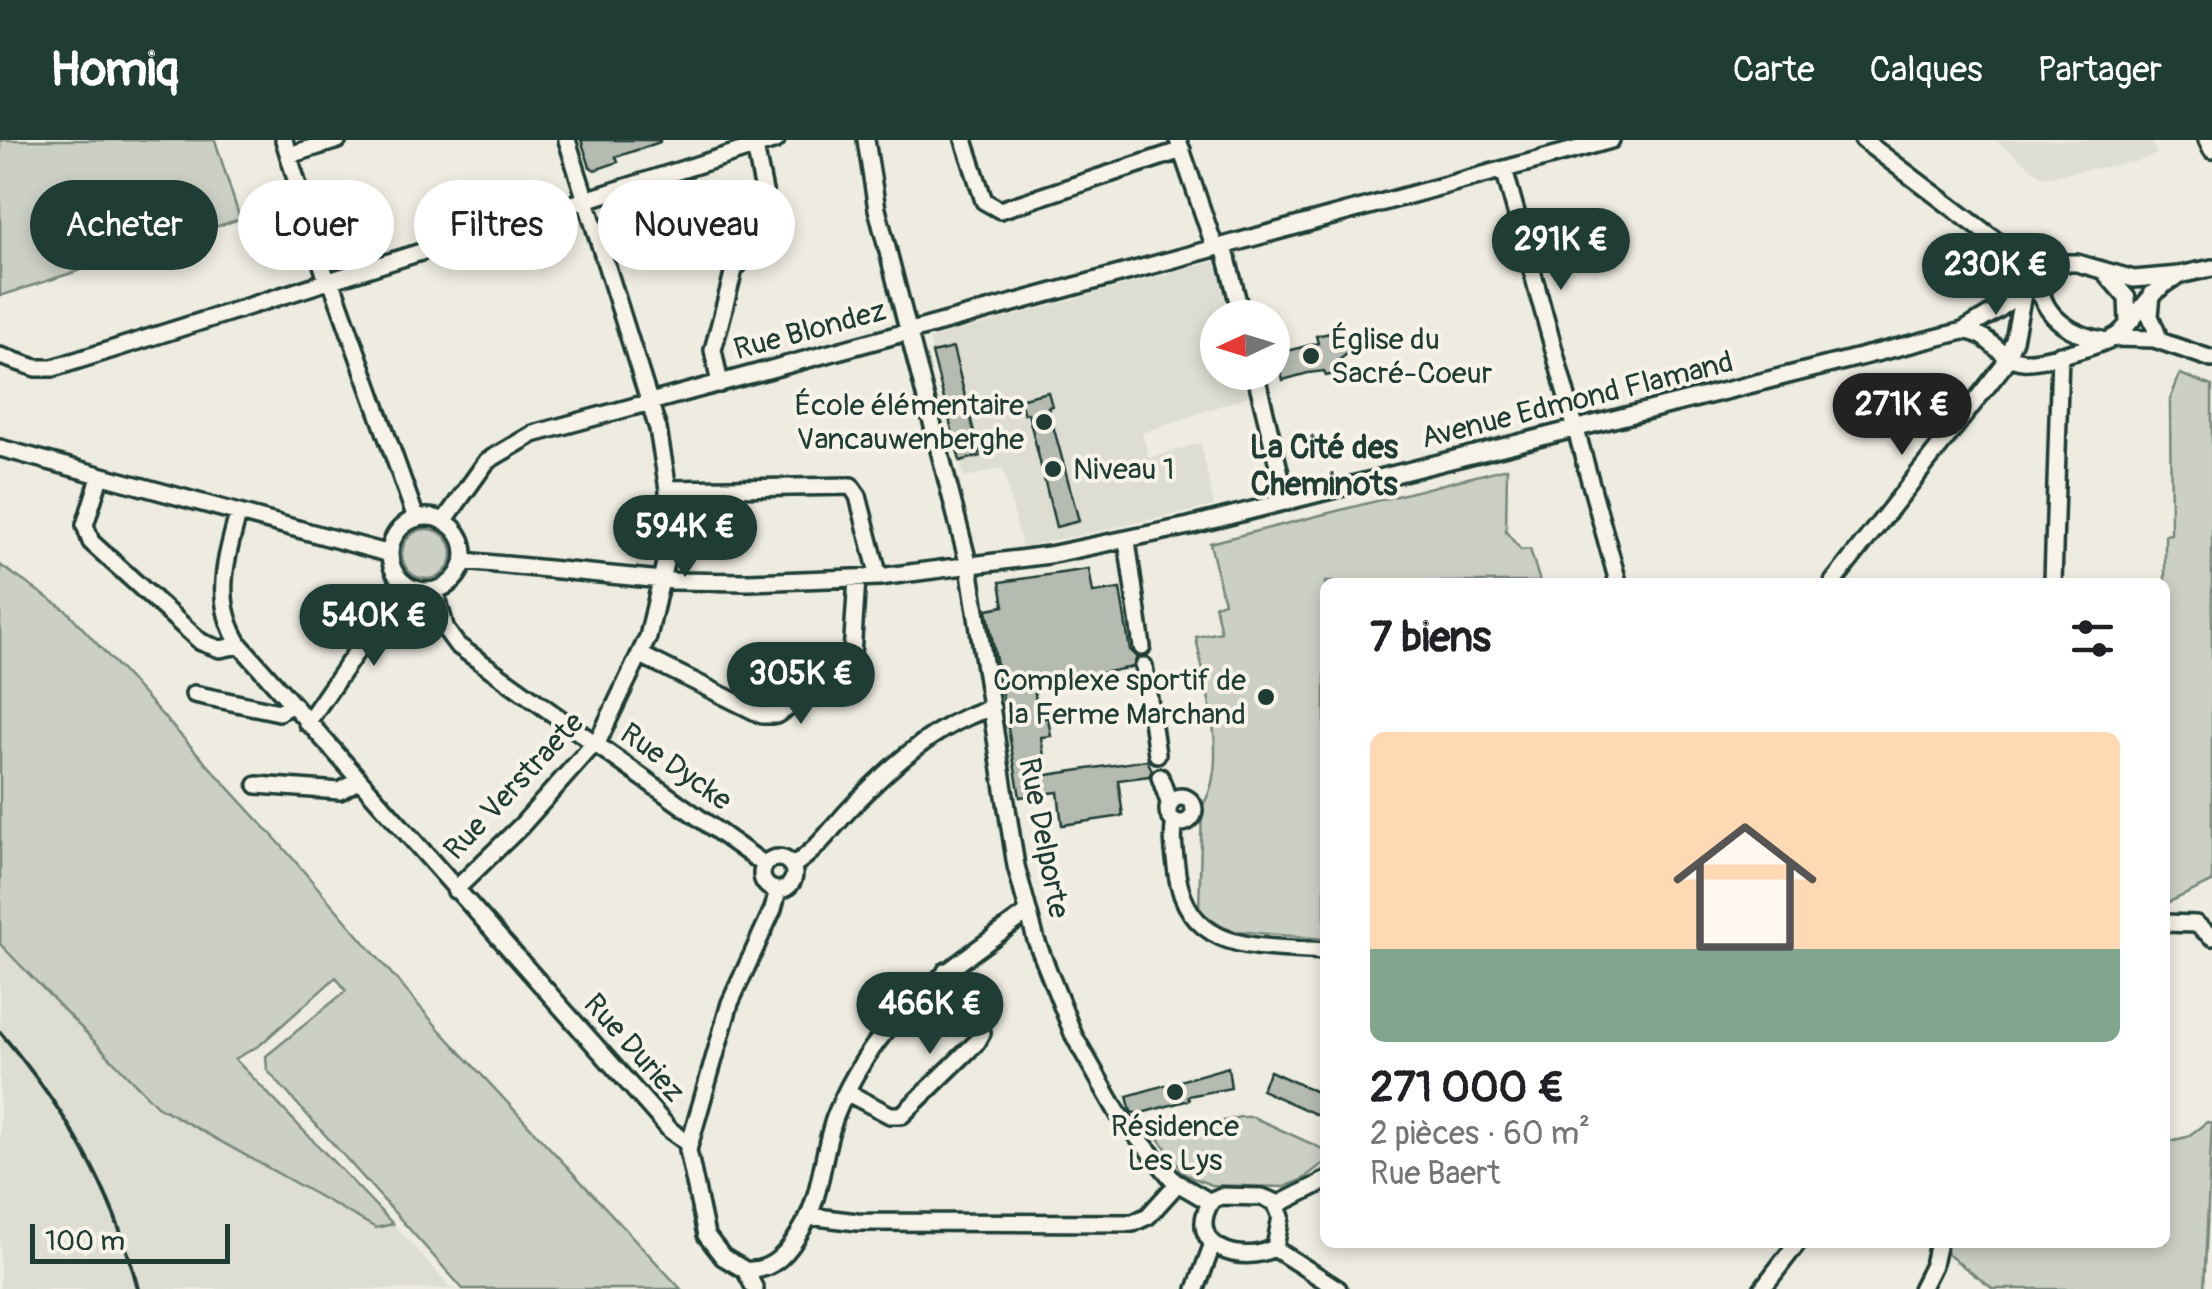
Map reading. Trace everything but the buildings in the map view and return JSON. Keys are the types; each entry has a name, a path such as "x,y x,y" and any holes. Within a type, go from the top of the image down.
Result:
{"street":[{"path":"338,140 286,148 329,281 416,518"},
{"name":"Rue Verstraete","path":"455,890 513,835 596,744 642,656 662,580 669,528 668,489 651,403 567,140"},
{"path":"0,356 36,368 53,368 776,140"},
{"name":"Rue Delporte","path":"866,140 876,209 969,566 1017,872 1027,913 1061,1008 1087,1061 1134,1136 1177,1184 1210,1202"},
{"path":"964,140 984,201 1000,210 1180,145 1236,300"},
{"name":"Rue Blondez","path":"444,520 482,467 513,442 1611,140"},
{"path":"1863,140 2015,255 2040,281"},
{"path":"2208,140 2212,150"},
{"path":"720,384 713,350 735,268 758,242 764,204 755,146"},
{"path":"1504,169 1617,578"},
{"path":"2015,255 2035,263 2050,314 2065,326 2093,339 2144,338 2171,343 2212,359"},
{"path":"1836,578 2008,356 2040,281 2077,263 2134,279 2179,276 2212,268"},
{"path":"2103,272 2123,290 2130,314 2171,343"},
{"path":"1963,331 1984,334 2008,356 2028,362 2060,354 2112,339 2130,314 2179,276"},
{"name":"Avenue Edmond Flamand","path":"464,561 662,580 749,582 879,576 1127,541 1963,331 2040,281"},
{"path":"2152,294 2150,316 2157,333"},
{"path":"2053,578 2060,354"},
{"path":"1259,390 1287,502"},
{"path":"0,448 390,554"},
{"path":"100,476 85,525 90,542 201,642 220,649 240,645"},
{"path":"668,489 851,486 858,496 879,576"},
{"name":"Rue Duriez","path":"238,514 221,591 227,620 240,645 673,1134 689,1144 689,1165 702,1224 728,1262 745,1270"},
{"path":"416,518 444,520 460,538 464,561 454,580 434,590 417,590 404,583 394,570 390,554 395,535 416,518"},
{"path":"1127,541 1142,647"},
{"path":"642,656 762,715 776,715 851,670 857,578"},
{"path":"307,724 404,583"},
{"name":"Rue Dycke","path":"434,590 444,625 457,645 765,865 764,882 778,890"},
{"path":"1144,666 1157,754"},
{"path":"194,694 279,712 290,705"},
{"path":"689,1144 730,1003 773,910 778,890 790,884 792,866 814,851 849,810 900,764 956,724 992,708"},
{"path":"1160,777 1172,813 1178,882 1190,910 1204,928 1234,943 1320,951"},
{"path":"257,785 340,791 357,781"},
{"path":"765,865 781,858 792,866"},
{"path":"755,1289 745,1270 762,1270 776,1262 810,1216 830,1134 846,1092 889,1024 917,994 1027,913"},
{"path":"2170,922 2196,924 2212,937"},
{"path":"846,1092 890,1115 902,1116 977,1042 982,1033 980,1024 946,972"},
{"path":"810,1216 857,1222 1133,1223 1148,1216 1177,1184"},
{"path":"1196,1289 1212,1246 1205,1231 1210,1202 1219,1196 1266,1198 1277,1204 1320,1190"},
{"path":"1274,1248 1280,1235 1277,1204"},
{"path":"1212,1246 1258,1252 1274,1248 1334,1287"},
{"path":"1762,1289 1793,1248"},
{"path":"1921,1289 1937,1248"}],"shaded area":[{"path":"0,140 215,140 238,220 218,226 218,180 30,180 30,270 81,270 0,296"},
{"path":"1995,140 2151,140 2157,154 2135,162 2043,177"},
{"name":"École élémentaire Vancauwenberghe","path":"1216,261 1225,300 1200,300 1200,390 1246,390 1248,396 1142,433 1149,458 1201,443 1214,506 1022,547 1003,468 964,478 929,339"},
{"path":"2180,374 2212,386 2212,882 2170,902 2170,578 2165,578 2165,535 2171,534 2170,400"},
{"name":"Complexe sportif de la Ferme Marchand","path":"1507,468 1506,532 1521,550 1530,549 1539,578 1320,578 1320,939 1235,931 1223,928 1199,910 1202,806 1210,789 1215,746 1196,637 1221,632 1215,605 1224,602 1210,543"},
{"path":"427,529 445,536 452,554 445,572 427,579 409,572 402,554 409,536"},
{"path":"0,565 67,611 282,846 439,1029 681,1289 463,1289 267,1070 266,1056 346,991 336,977 260,1045 235,1059 393,1224 376,1228 157,1106 0,944"},
{"path":"0,944 376,1228 393,1224 452,1289 0,1289"},
{"path":"1253,1117 1320,1148 1320,1166 1285,1187 1211,1185 1184,1174 1156,1134 1166,1128 1171,1134"},
{"path":"2207,1122 2212,1123 2204,1289 1993,1289 1947,1254 1948,1248 2170,1248 2170,1141 2187,1137"}],"railway":[{"path":"0,1032 46,1091 84,1152 115,1218 138,1289"}],"place":[{"name":"Église du Sacré-Coeur","path":"1311,356"},
{"name":"École élémentaire Vancauwenberghe","path":"1044,422"},
{"name":"Niveau 1","path":"1053,469"},
{"name":"Complexe sportif de la Ferme Marchand","path":"1266,697"},
{"name":"Résidence Les Lys","path":"1175,1092"}],"district":[{"name":"La Cité des Cheminots","path":"1324,466"}]}
